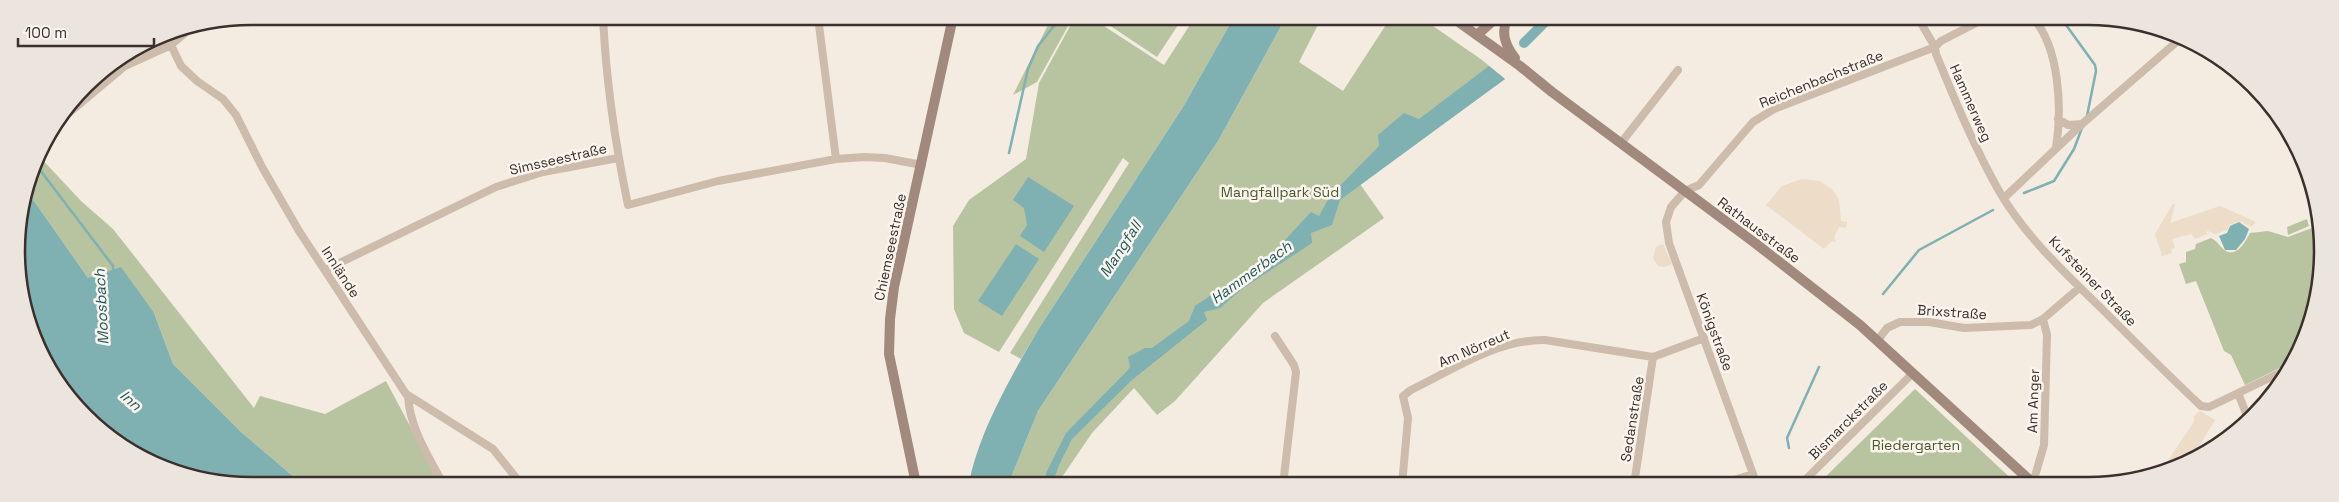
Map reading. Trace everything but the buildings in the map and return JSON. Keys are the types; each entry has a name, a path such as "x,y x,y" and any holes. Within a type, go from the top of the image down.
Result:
{"main road":[{"name":"Chiemseestraße","path":"915,477 889,354 889,344 894,287 951,25"},
{"name":"Rathausstraße","path":"1463,25 1685,191 1878,340 2026,477"},
{"path":"1477,35 1488,25"},
{"path":"1505,25 1503,34 1509,51 1520,66"}],"street":[{"path":"603,25 605,58 618,158"},
{"path":"819,25 836,159"},
{"name":"Hammerweg","path":"1922,25 1936,47 1936,54 1956,104 2004,198"},
{"name":"Reichenbachstraße","path":"1685,191 1699,184 1753,122 1767,112 1936,47 1941,41 1972,25"},
{"path":"2038,25 2044,32 2052,53 2058,119 2056,148"},
{"path":"79,105 125,66 170,45 181,36"},
{"path":"2004,198 2082,124 2176,43"},
{"name":"Innlände","path":"170,45 181,66 197,81 223,99 236,115 266,175 325,270 408,396 493,449 515,477"},
{"path":"1621,144 1678,70"},
{"path":"2058,119 2068,125 2082,124"},
{"name":"Simsseestraße","path":"325,270 496,187 543,172 618,158 628,205 718,181 836,159 864,156 922,165"},
{"name":"Königstraße","path":"1685,191 1671,207 1666,222 1667,235 1754,477"},
{"name":"Kufsteiner Straße","path":"2004,198 2050,257 2079,288 2202,406 2208,407 2238,393"},
{"name":"Brixstraße","path":"1878,340 1887,328 1900,322 1929,322 1964,328 2030,325 2043,319 2079,288"},
{"name":"Am Anger","path":"2036,477 2044,445 2047,335 2043,319"},
{"path":"1275,336 1294,365 1296,372 1284,477"},
{"name":"Am Nörreut","path":"1403,477 1408,418 1403,396 1410,390 1483,355 1511,344 1529,340 1545,340 1653,357 1704,338"},
{"name":"Sedanstraße","path":"1635,477 1653,357"},
{"name":"Bismarckstraße","path":"1808,477 1913,373"},
{"path":"2246,413 2238,393 2278,374"},
{"path":"408,396 409,414 415,432 439,477"},
{"path":"1743,477 1753,474"}],"green space":[{"path":"1048,25 1069,25 1037,82 1013,95"},
{"path":"1071,25 1102,25 1164,65 1190,25 1229,25 1183,107 1021,359 1010,353 1129,163 1123,158 999,352 964,333 954,309 953,226 969,200 1026,159 1039,83"},
{"path":"1109,25 1178,25 1157,57"},
{"name":"Mangfallpark Süd","path":"1282,25 1318,25 1299,62 1343,91 1386,25 1432,25 1482,60 1505,79 1360,184 1384,218 1263,303 1175,401 1157,415 1134,388 1092,433 1062,477 1012,477 1038,411 1218,141"},
{"path":"44,161 81,201 113,229 254,408 260,396 325,414 386,381 437,477 294,477 241,432 173,364 154,313 88,278 32,198"},
{"path":"2307,219 2309,226 2288,235 2287,227"},
{"path":"2311,220 2314,236 2314,266 2310,295 2297,337 2282,367 2245,385 2231,355 2224,351 2196,281 2186,284 2179,264 2186,262 2186,252 2195,249 2196,244 2211,238 2227,252 2232,253 2239,249 2250,233 2268,231 2288,237 2312,228"},
{"name":"Riedergarten","path":"1915,389 2009,477 1825,477"}],"shaded area":[{"path":"1802,179 1819,181 1832,189 1839,200 1841,221 1847,222 1846,228 1839,227 1834,238 1836,241 1832,241 1824,249 1766,205 1782,186"},
{"path":"2175,204 2170,223 2220,206 2256,222 2251,227 2240,221 2229,225 2227,230 2217,235 2208,231 2206,232 2208,234 2195,239 2191,234 2172,239 2175,248 2171,249 2172,253 2162,256 2155,234 2172,205"},
{"path":"1663,244 1672,264 1664,267 1658,266 1653,258 1656,247"},
{"path":"2200,411 2215,420 2198,449 2166,463 2194,422 2194,416"}],"water":[{"name":"Mangfall","path":"1229,25 1282,25 1218,141 1038,411 1012,477 970,477 988,425 1028,347 1183,107"},
{"path":"1489,66 1505,79 1340,200 1332,225 1311,233 1312,243 1242,289 1220,308 1204,312 1207,320 1132,380 1072,439 1055,477 1046,477 1046,473 1066,433 1127,371 1130,367 1128,357 1145,348 1152,348 1189,321 1195,306 1271,255 1311,212 1319,216 1330,196 1379,146 1378,135 1404,113 1419,119"},
{"path":"1028,177 1074,206 1044,252 1020,236 1027,225 1024,208 1013,200"},
{"name":"Inn","path":"32,198 88,278 121,267 154,313 173,364 241,432 294,477 236,477 207,473 178,465 151,454 125,439 102,421 81,400 63,377 48,351 37,324 29,295 25,266 25,236"},
{"path":"2239,222 2249,229 2245,239 2236,250 2225,250 2219,236 2227,233 2230,226"},
{"path":"1016,244 1039,259 1002,316 978,301"}],"waterway":[{"path":"1009,153 1028,69 1038,46 1055,25"},
{"name":"Hammerbach","path":"1524,43 1542,25"},
{"path":"2066,25 2095,65 2096,71 2087,116"},
{"path":"2024,193 2054,181 2074,149 2082,128"},
{"name":"Moosbach","path":"40,170 113,266 113,272"},
{"path":"1883,294 1919,250 1993,210"},
{"path":"1789,448 1787,438 1819,367"}]}
